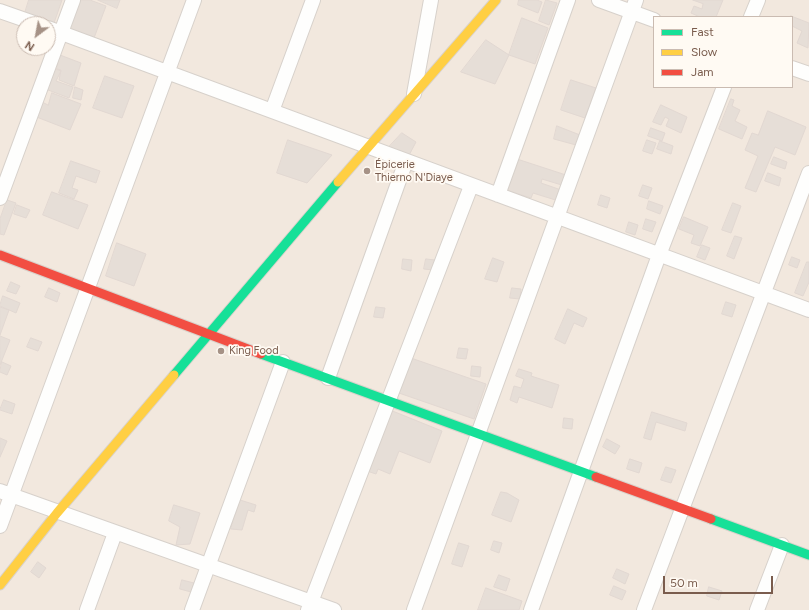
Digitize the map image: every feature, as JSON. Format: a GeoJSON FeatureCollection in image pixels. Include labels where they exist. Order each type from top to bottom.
{"type":"FeatureCollection","features":[{"type":"Feature","properties":{"kind":"street"},"geometry":{"type":"LineString","coordinates":[[0,198],[73,0]]}},
{"type":"Feature","properties":{"kind":"street"},"geometry":{"type":"LineString","coordinates":[[0,526],[6,493],[87,287],[194,0]]}},
{"type":"Feature","properties":{"kind":"street"},"geometry":{"type":"LineString","coordinates":[[272,111],[313,0]]}},
{"type":"Feature","properties":{"kind":"street"},"geometry":{"type":"LineString","coordinates":[[414,94],[431,0]]}},
{"type":"Feature","properties":{"kind":"street"},"geometry":{"type":"LineString","coordinates":[[0,585],[57,513],[208,334],[496,0]]}},
{"type":"Feature","properties":{"kind":"street"},"geometry":{"type":"LineString","coordinates":[[498,195],[568,0]]}},
{"type":"Feature","properties":{"kind":"street"},"geometry":{"type":"LineString","coordinates":[[599,0],[634,6],[653,19]]}},
{"type":"Feature","properties":{"kind":"street"},"geometry":{"type":"LineString","coordinates":[[751,16],[758,0]]}},
{"type":"Feature","properties":{"kind":"street"},"geometry":{"type":"LineString","coordinates":[[414,610],[634,6]]}},
{"type":"Feature","properties":{"kind":"street"},"geometry":{"type":"LineString","coordinates":[[0,11],[16,17]]}},
{"type":"Feature","properties":{"kind":"street"},"geometry":{"type":"LineString","coordinates":[[56,31],[809,310]]}},
{"type":"Feature","properties":{"kind":"street"},"geometry":{"type":"LineString","coordinates":[[793,68],[809,74]]}},
{"type":"Feature","properties":{"kind":"street"},"geometry":{"type":"LineString","coordinates":[[531,610],[659,255],[724,88]]}},
{"type":"Feature","properties":{"kind":"street"},"geometry":{"type":"LineString","coordinates":[[328,378],[406,161]]}},
{"type":"Feature","properties":{"kind":"street"},"geometry":{"type":"LineString","coordinates":[[644,610],[809,173]]}},
{"type":"Feature","properties":{"kind":"street"},"geometry":{"type":"LineString","coordinates":[[310,606],[471,186]]}},
{"type":"Feature","properties":{"kind":"street"},"geometry":{"type":"LineString","coordinates":[[0,255],[283,362],[809,555]]}},
{"type":"Feature","properties":{"kind":"street"},"geometry":{"type":"LineString","coordinates":[[192,610],[283,362]]}},
{"type":"Feature","properties":{"kind":"street"},"geometry":{"type":"LineString","coordinates":[[6,493],[57,513],[208,565],[310,606],[334,610]]}},
{"type":"Feature","properties":{"kind":"street"},"geometry":{"type":"LineString","coordinates":[[87,610],[115,533]]}},
{"type":"Feature","properties":{"kind":"street"},"geometry":{"type":"LineString","coordinates":[[757,610],[782,545]]}},
{"type":"Feature","properties":{"kind":"shaded area"},"geometry":{"type":"Polygon","coordinates":[[[0,0],[809,0],[809,610],[0,610],[0,0]]]}},
{"type":"Feature","properties":{"kind":"building"},"geometry":{"type":"Polygon","coordinates":[[[29,0],[62,0],[56,17],[56,16],[34,16],[25,13],[29,0]]]}},
{"type":"Feature","properties":{"kind":"building"},"geometry":{"type":"Polygon","coordinates":[[[75,0],[90,0],[106,6],[94,38],[65,28],[75,0]]]}},
{"type":"Feature","properties":{"kind":"building"},"geometry":{"type":"Polygon","coordinates":[[[98,0],[120,0],[117,8],[98,0]]]}},
{"type":"Feature","properties":{"kind":"building"},"geometry":{"type":"Polygon","coordinates":[[[519,0],[537,0],[542,2],[538,13],[518,5],[519,0]]]}},
{"type":"Feature","properties":{"kind":"building"},"geometry":{"type":"Polygon","coordinates":[[[546,0],[557,3],[549,25],[539,21],[546,0]]]}},
{"type":"Feature","properties":{"kind":"building"},"geometry":{"type":"Polygon","coordinates":[[[693,0],[723,0],[716,16],[698,16],[691,13],[694,6],[702,9],[703,4],[693,0]]]}},
{"type":"Feature","properties":{"kind":"building"},"geometry":{"type":"Polygon","coordinates":[[[793,17],[809,23],[808,48],[797,43],[802,31],[793,26],[793,17]]]}},
{"type":"Feature","properties":{"kind":"building"},"geometry":{"type":"Polygon","coordinates":[[[522,18],[548,28],[535,64],[509,55],[522,18]]]}},
{"type":"Feature","properties":{"kind":"building"},"geometry":{"type":"Polygon","coordinates":[[[486,40],[509,55],[495,84],[461,72],[486,40]]]}},
{"type":"Feature","properties":{"kind":"building"},"geometry":{"type":"Polygon","coordinates":[[[60,55],[81,63],[74,86],[59,80],[61,70],[57,69],[60,55]]]}},
{"type":"Feature","properties":{"kind":"building"},"geometry":{"type":"Polygon","coordinates":[[[51,67],[61,71],[56,81],[73,87],[69,98],[43,88],[51,67]]]}},
{"type":"Feature","properties":{"kind":"building"},"geometry":{"type":"Polygon","coordinates":[[[105,76],[134,86],[122,118],[93,108],[105,76]]]}},
{"type":"Feature","properties":{"kind":"building"},"geometry":{"type":"Polygon","coordinates":[[[571,80],[596,88],[585,118],[561,110],[571,80]]]}},
{"type":"Feature","properties":{"kind":"building"},"geometry":{"type":"Polygon","coordinates":[[[75,87],[83,90],[81,100],[73,98],[75,87]]]}},
{"type":"Feature","properties":{"kind":"building"},"geometry":{"type":"Polygon","coordinates":[[[52,93],[81,104],[70,130],[34,116],[40,101],[48,105],[52,93]]]}},
{"type":"Feature","properties":{"kind":"building"},"geometry":{"type":"Polygon","coordinates":[[[731,99],[734,100],[732,106],[740,110],[735,121],[747,127],[742,139],[719,129],[731,99]]]}},
{"type":"Feature","properties":{"kind":"building"},"geometry":{"type":"Polygon","coordinates":[[[661,105],[687,117],[681,133],[666,126],[669,119],[665,117],[661,125],[653,122],[661,105]]]}},
{"type":"Feature","properties":{"kind":"building"},"geometry":{"type":"Polygon","coordinates":[[[768,111],[806,127],[795,155],[775,147],[756,192],[745,188],[758,156],[745,150],[752,133],[758,135],[768,111]]]}},
{"type":"Feature","properties":{"kind":"building"},"geometry":{"type":"Polygon","coordinates":[[[557,126],[580,135],[576,145],[554,139],[557,126]]]}},
{"type":"Feature","properties":{"kind":"building"},"geometry":{"type":"Polygon","coordinates":[[[651,128],[665,133],[662,141],[648,136],[651,128]]]}},
{"type":"Feature","properties":{"kind":"building"},"geometry":{"type":"Polygon","coordinates":[[[402,133],[416,142],[407,159],[388,148],[402,133]]]}},
{"type":"Feature","properties":{"kind":"building"},"geometry":{"type":"Polygon","coordinates":[[[288,140],[332,155],[307,183],[277,173],[288,140]]]}},
{"type":"Feature","properties":{"kind":"building"},"geometry":{"type":"Polygon","coordinates":[[[647,140],[656,143],[652,154],[643,151],[647,140]]]}},
{"type":"Feature","properties":{"kind":"building"},"geometry":{"type":"Polygon","coordinates":[[[660,141],[673,146],[671,154],[657,149],[660,141]]]}},
{"type":"Feature","properties":{"kind":"building"},"geometry":{"type":"Polygon","coordinates":[[[774,157],[787,162],[785,169],[771,164],[774,157]]]}},
{"type":"Feature","properties":{"kind":"building"},"geometry":{"type":"Polygon","coordinates":[[[517,159],[569,176],[565,186],[542,179],[541,183],[564,191],[562,202],[533,193],[531,198],[506,190],[517,159]]]}},
{"type":"Feature","properties":{"kind":"building"},"geometry":{"type":"Polygon","coordinates":[[[71,161],[100,171],[96,183],[76,176],[72,188],[78,190],[74,199],[59,193],[71,161]]]}},
{"type":"Feature","properties":{"kind":"building"},"geometry":{"type":"Polygon","coordinates":[[[768,173],[781,178],[779,186],[765,181],[768,173]]]}},
{"type":"Feature","properties":{"kind":"building"},"geometry":{"type":"Polygon","coordinates":[[[643,185],[652,188],[648,199],[639,196],[643,185]]]}},
{"type":"Feature","properties":{"kind":"building"},"geometry":{"type":"Polygon","coordinates":[[[52,192],[88,205],[78,229],[43,215],[52,192]]]}},
{"type":"Feature","properties":{"kind":"building"},"geometry":{"type":"Polygon","coordinates":[[[601,195],[610,198],[607,208],[598,205],[601,195]]]}},
{"type":"Feature","properties":{"kind":"building"},"geometry":{"type":"Polygon","coordinates":[[[7,200],[16,203],[4,235],[0,234],[0,219],[7,200]]]}},
{"type":"Feature","properties":{"kind":"building"},"geometry":{"type":"Polygon","coordinates":[[[649,201],[663,206],[660,214],[647,209],[649,201]]]}},
{"type":"Feature","properties":{"kind":"building"},"geometry":{"type":"Polygon","coordinates":[[[733,203],[741,206],[731,233],[722,230],[733,203]]]}},
{"type":"Feature","properties":{"kind":"building"},"geometry":{"type":"Polygon","coordinates":[[[17,205],[30,210],[26,218],[14,214],[17,205]]]}},
{"type":"Feature","properties":{"kind":"building"},"geometry":{"type":"Polygon","coordinates":[[[684,217],[708,227],[700,246],[691,243],[694,235],[679,229],[684,217]]]}},
{"type":"Feature","properties":{"kind":"building"},"geometry":{"type":"Polygon","coordinates":[[[646,219],[656,222],[652,232],[643,229],[646,219]]]}},
{"type":"Feature","properties":{"kind":"building"},"geometry":{"type":"Polygon","coordinates":[[[629,222],[638,225],[635,235],[626,232],[629,222]]]}},
{"type":"Feature","properties":{"kind":"building"},"geometry":{"type":"Polygon","coordinates":[[[735,236],[742,238],[734,259],[727,256],[735,236]]]}},
{"type":"Feature","properties":{"kind":"building"},"geometry":{"type":"Polygon","coordinates":[[[117,243],[146,254],[134,286],[106,276],[117,243]]]}},
{"type":"Feature","properties":{"kind":"building"},"geometry":{"type":"Polygon","coordinates":[[[702,245],[710,248],[705,260],[697,257],[702,245]]]}},
{"type":"Feature","properties":{"kind":"building"},"geometry":{"type":"Polygon","coordinates":[[[792,257],[800,260],[797,268],[789,265],[792,257]]]}},
{"type":"Feature","properties":{"kind":"building"},"geometry":{"type":"Polygon","coordinates":[[[493,258],[504,262],[497,282],[485,279],[493,258]]]}},
{"type":"Feature","properties":{"kind":"building"},"geometry":{"type":"Polygon","coordinates":[[[403,259],[412,260],[411,271],[402,269],[403,259]]]}},
{"type":"Feature","properties":{"kind":"building"},"geometry":{"type":"Polygon","coordinates":[[[426,259],[435,260],[433,270],[424,269],[426,259]]]}},
{"type":"Feature","properties":{"kind":"building"},"geometry":{"type":"Polygon","coordinates":[[[807,262],[809,262],[809,282],[803,296],[795,293],[807,262]]]}},
{"type":"Feature","properties":{"kind":"building"},"geometry":{"type":"Polygon","coordinates":[[[11,282],[20,286],[16,294],[7,291],[11,282]]]}},
{"type":"Feature","properties":{"kind":"building"},"geometry":{"type":"Polygon","coordinates":[[[49,288],[60,293],[57,302],[45,297],[49,288]]]}},
{"type":"Feature","properties":{"kind":"building"},"geometry":{"type":"Polygon","coordinates":[[[512,288],[521,289],[520,299],[510,298],[512,288]]]}},
{"type":"Feature","properties":{"kind":"building"},"geometry":{"type":"Polygon","coordinates":[[[3,296],[20,303],[16,313],[0,306],[3,296]]]}},
{"type":"Feature","properties":{"kind":"building"},"geometry":{"type":"Polygon","coordinates":[[[726,302],[736,305],[732,317],[722,314],[726,302]]]}},
{"type":"Feature","properties":{"kind":"building"},"geometry":{"type":"Polygon","coordinates":[[[0,307],[9,310],[0,335],[0,307]]]}},
{"type":"Feature","properties":{"kind":"building"},"geometry":{"type":"Polygon","coordinates":[[[376,307],[385,308],[383,318],[374,317],[376,307]]]}},
{"type":"Feature","properties":{"kind":"building"},"geometry":{"type":"Polygon","coordinates":[[[568,309],[587,318],[583,327],[574,323],[565,344],[555,339],[568,309]]]}},
{"type":"Feature","properties":{"kind":"building"},"geometry":{"type":"Polygon","coordinates":[[[0,336],[10,340],[0,365],[0,336]]]}},
{"type":"Feature","properties":{"kind":"building"},"geometry":{"type":"Polygon","coordinates":[[[31,338],[42,342],[38,351],[27,347],[31,338]]]}},
{"type":"Feature","properties":{"kind":"building"},"geometry":{"type":"Polygon","coordinates":[[[459,348],[468,349],[466,359],[457,358],[459,348]]]}},
{"type":"Feature","properties":{"kind":"building"},"geometry":{"type":"Polygon","coordinates":[[[408,357],[486,384],[474,419],[396,392],[408,357]]]}},
{"type":"Feature","properties":{"kind":"building"},"geometry":{"type":"Polygon","coordinates":[[[2,362],[11,366],[7,375],[0,372],[2,362]]]}},
{"type":"Feature","properties":{"kind":"building"},"geometry":{"type":"Polygon","coordinates":[[[472,366],[481,367],[480,377],[471,376],[472,366]]]}},
{"type":"Feature","properties":{"kind":"building"},"geometry":{"type":"Polygon","coordinates":[[[519,369],[532,373],[531,376],[559,385],[552,408],[519,397],[517,403],[510,400],[514,386],[521,388],[524,379],[516,376],[519,369]]]}},
{"type":"Feature","properties":{"kind":"building"},"geometry":{"type":"Polygon","coordinates":[[[4,400],[15,404],[12,414],[0,410],[4,400]]]}},
{"type":"Feature","properties":{"kind":"building"},"geometry":{"type":"Polygon","coordinates":[[[390,410],[442,431],[430,463],[399,451],[390,474],[378,469],[376,474],[367,471],[390,410]]]}},
{"type":"Feature","properties":{"kind":"building"},"geometry":{"type":"Polygon","coordinates":[[[652,412],[687,423],[685,431],[656,422],[651,440],[644,438],[652,412]]]}},
{"type":"Feature","properties":{"kind":"building"},"geometry":{"type":"Polygon","coordinates":[[[564,418],[573,419],[572,429],[563,428],[564,418]]]}},
{"type":"Feature","properties":{"kind":"building"},"geometry":{"type":"Polygon","coordinates":[[[0,438],[7,441],[0,457],[0,438]]]}},
{"type":"Feature","properties":{"kind":"building"},"geometry":{"type":"Polygon","coordinates":[[[607,439],[620,446],[615,454],[603,447],[607,439]]]}},
{"type":"Feature","properties":{"kind":"building"},"geometry":{"type":"Polygon","coordinates":[[[630,459],[642,463],[639,473],[627,469],[630,459]]]}},
{"type":"Feature","properties":{"kind":"building"},"geometry":{"type":"Polygon","coordinates":[[[666,467],[676,470],[671,483],[661,480],[666,467]]]}},
{"type":"Feature","properties":{"kind":"building"},"geometry":{"type":"Polygon","coordinates":[[[501,492],[507,493],[519,500],[511,522],[492,515],[501,492]]]}},
{"type":"Feature","properties":{"kind":"building"},"geometry":{"type":"Polygon","coordinates":[[[240,500],[256,505],[254,512],[248,510],[242,530],[231,529],[240,500]]]}},
{"type":"Feature","properties":{"kind":"building"},"geometry":{"type":"Polygon","coordinates":[[[174,505],[200,513],[190,544],[176,545],[180,527],[169,521],[174,505]]]}},
{"type":"Feature","properties":{"kind":"building"},"geometry":{"type":"Polygon","coordinates":[[[494,541],[502,543],[499,553],[491,550],[494,541]]]}},
{"type":"Feature","properties":{"kind":"building"},"geometry":{"type":"Polygon","coordinates":[[[459,543],[469,546],[462,567],[452,564],[459,543]]]}},
{"type":"Feature","properties":{"kind":"building"},"geometry":{"type":"Polygon","coordinates":[[[38,562],[46,568],[39,578],[31,572],[38,562]]]}},
{"type":"Feature","properties":{"kind":"building"},"geometry":{"type":"Polygon","coordinates":[[[617,569],[629,574],[625,584],[613,578],[617,569]]]}},
{"type":"Feature","properties":{"kind":"building"},"geometry":{"type":"Polygon","coordinates":[[[499,575],[510,579],[506,591],[494,587],[499,575]]]}},
{"type":"Feature","properties":{"kind":"building"},"geometry":{"type":"Polygon","coordinates":[[[182,580],[194,583],[191,592],[180,589],[182,580]]]}},
{"type":"Feature","properties":{"kind":"building"},"geometry":{"type":"Polygon","coordinates":[[[614,586],[626,591],[622,600],[610,595],[614,586]]]}},
{"type":"Feature","properties":{"kind":"building"},"geometry":{"type":"Polygon","coordinates":[[[709,587],[722,591],[719,600],[707,596],[709,587]]]}},
{"type":"Feature","properties":{"kind":"building"},"geometry":{"type":"Polygon","coordinates":[[[486,588],[522,601],[519,610],[478,610],[486,588]]]}},
{"type":"Feature","properties":{"kind":"traffic: fast"},"geometry":{"type":"LineString","coordinates":[[174,375],[338,182]]}},
{"type":"Feature","properties":{"kind":"traffic: fast"},"geometry":{"type":"LineString","coordinates":[[261,354],[596,477]]}},
{"type":"Feature","properties":{"kind":"traffic: fast"},"geometry":{"type":"LineString","coordinates":[[711,519],[809,555]]}},
{"type":"Feature","properties":{"kind":"traffic: slow"},"geometry":{"type":"LineString","coordinates":[[338,182],[496,0]]}},
{"type":"Feature","properties":{"kind":"traffic: slow"},"geometry":{"type":"LineString","coordinates":[[0,585],[57,513],[174,375]]}},
{"type":"Feature","properties":{"kind":"traffic: jam"},"geometry":{"type":"LineString","coordinates":[[0,255],[261,354]]}},
{"type":"Feature","properties":{"kind":"traffic: jam"},"geometry":{"type":"LineString","coordinates":[[596,477],[711,519]]}},
{"type":"Feature","properties":{"kind":"place","name":"Épicerie Thierno N'Diaye"},"geometry":{"type":"Point","coordinates":[367,171]}},
{"type":"Feature","properties":{"kind":"place","name":"King Food"},"geometry":{"type":"Point","coordinates":[221,351]}}]}
